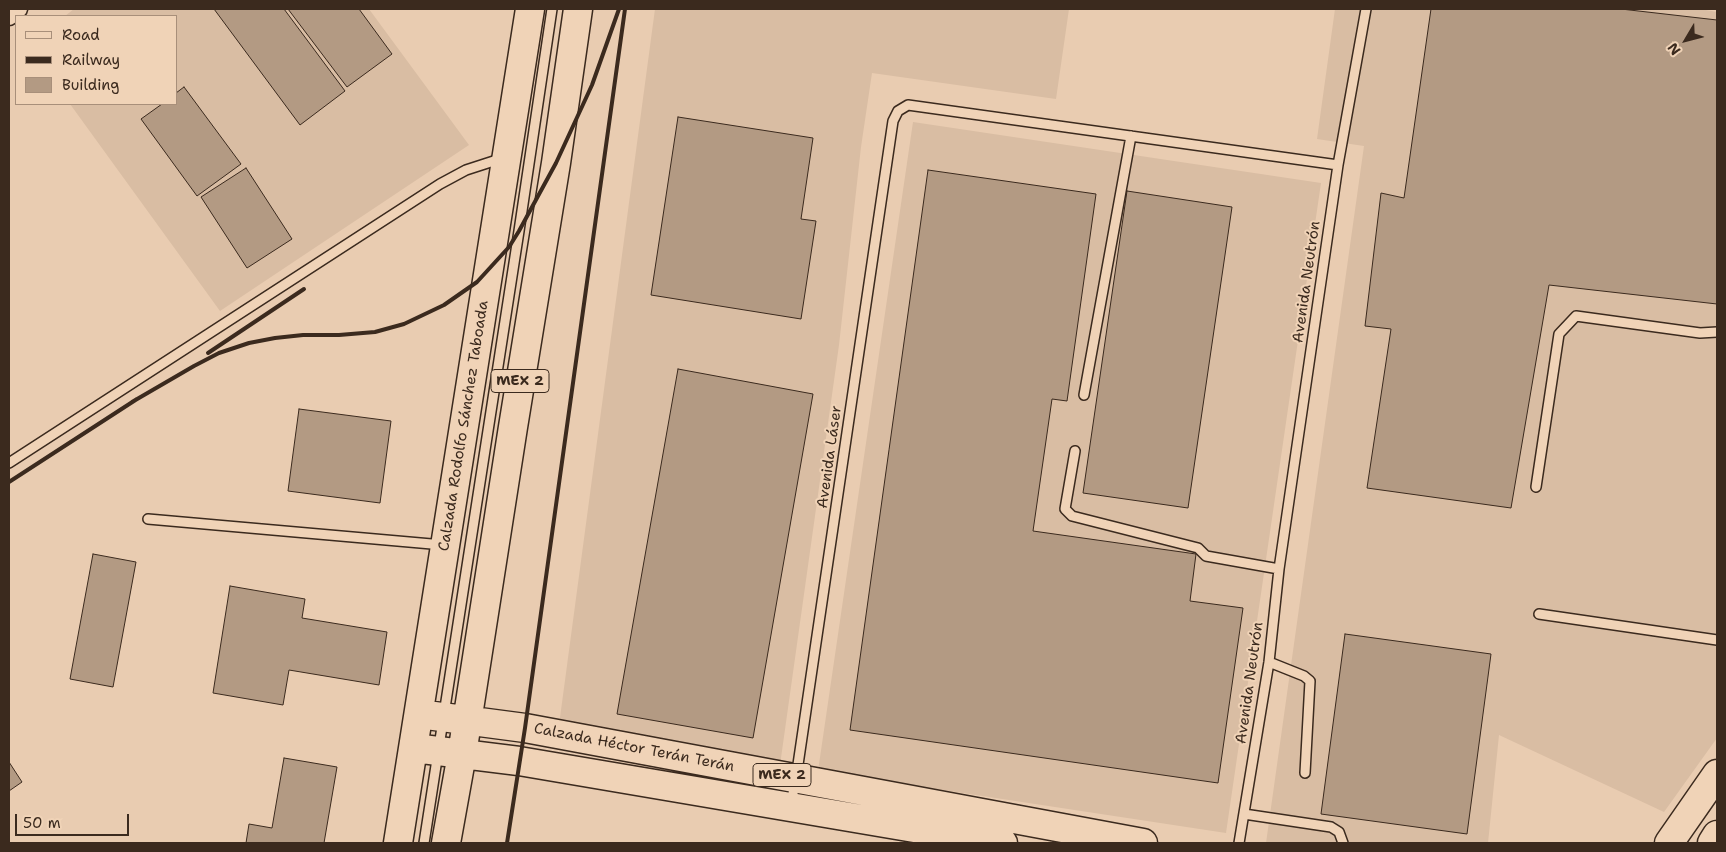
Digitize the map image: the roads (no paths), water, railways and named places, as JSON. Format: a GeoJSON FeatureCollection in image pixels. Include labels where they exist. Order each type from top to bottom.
{"type":"FeatureCollection","features":[{"type":"Feature","properties":{"kind":"main road","name":"Calzada Rodolfo Sánchez Taboada"},"geometry":{"type":"LineString","coordinates":[[398,843],[439,751],[444,717],[445,545],[530,9]]}},
{"type":"Feature","properties":{"kind":"main road","name":"Calzada Rodolfo Sánchez Taboada"},"geometry":{"type":"LineString","coordinates":[[446,843],[439,751],[444,717],[514,418],[556,163],[578,9]]}},
{"type":"Feature","properties":{"kind":"main road","name":"Calzada Héctor Terán Terán"},"geometry":{"type":"LineString","coordinates":[[444,717],[525,728],[1143,843]]}},
{"type":"Feature","properties":{"kind":"main road","name":"Calzada Héctor Terán Terán"},"geometry":{"type":"LineString","coordinates":[[439,751],[519,761],[1003,843]]}},
{"type":"Feature","properties":{"kind":"main road"},"geometry":{"type":"LineString","coordinates":[[1669,843],[1717,774]]}},
{"type":"Feature","properties":{"kind":"main road"},"geometry":{"type":"LineString","coordinates":[[1691,843],[1717,806]]}},
{"type":"Feature","properties":{"kind":"main road"},"geometry":{"type":"LineString","coordinates":[[1712,843],[1717,835]]}},
{"type":"Feature","properties":{"kind":"street"},"geometry":{"type":"LineString","coordinates":[[9,16],[18,9]]}},
{"type":"Feature","properties":{"kind":"lane"},"geometry":{"type":"LineString","coordinates":[[444,717],[520,231],[552,9]]}},
{"type":"Feature","properties":{"kind":"lane","name":"Avenida Neutrón"},"geometry":{"type":"LineString","coordinates":[[1239,843],[1269,662],[1279,569],[1338,165],[1366,9]]}},
{"type":"Feature","properties":{"kind":"lane","name":"Avenida Láser"},"geometry":{"type":"LineString","coordinates":[[790,808],[893,120],[898,111],[908,105],[1131,136]]}},
{"type":"Feature","properties":{"kind":"lane"},"geometry":{"type":"LineString","coordinates":[[1084,395],[1131,136],[1338,165]]}},
{"type":"Feature","properties":{"kind":"lane"},"geometry":{"type":"LineString","coordinates":[[9,463],[440,184],[466,170],[506,158]]}},
{"type":"Feature","properties":{"kind":"lane"},"geometry":{"type":"LineString","coordinates":[[1536,487],[1559,334],[1576,316],[1700,333],[1717,332]]}},
{"type":"Feature","properties":{"kind":"lane"},"geometry":{"type":"LineString","coordinates":[[1076,450],[1065,509],[1072,516],[1198,548],[1206,556],[1279,569]]}},
{"type":"Feature","properties":{"kind":"lane"},"geometry":{"type":"LineString","coordinates":[[148,519],[445,545]]}},
{"type":"Feature","properties":{"kind":"lane"},"geometry":{"type":"LineString","coordinates":[[1539,614],[1717,640]]}},
{"type":"Feature","properties":{"kind":"lane"},"geometry":{"type":"LineString","coordinates":[[1269,662],[1304,676],[1310,681],[1305,774]]}},
{"type":"Feature","properties":{"kind":"lane"},"geometry":{"type":"LineString","coordinates":[[424,843],[439,751]]}},
{"type":"Feature","properties":{"kind":"lane"},"geometry":{"type":"LineString","coordinates":[[1244,814],[1331,827],[1339,832],[1343,843]]}},
{"type":"Feature","properties":{"kind":"railway"},"geometry":{"type":"LineString","coordinates":[[132,402],[219,353],[249,343],[275,338],[375,332],[404,324],[444,305],[477,282],[509,247],[556,163],[592,85],[619,9]]}},
{"type":"Feature","properties":{"kind":"railway"},"geometry":{"type":"LineString","coordinates":[[507,843],[525,728],[625,9]]}},
{"type":"Feature","properties":{"kind":"railway"},"geometry":{"type":"LineString","coordinates":[[208,353],[304,289]]}},
{"type":"Feature","properties":{"kind":"railway"},"geometry":{"type":"LineString","coordinates":[[9,482],[137,399]]}}]}
